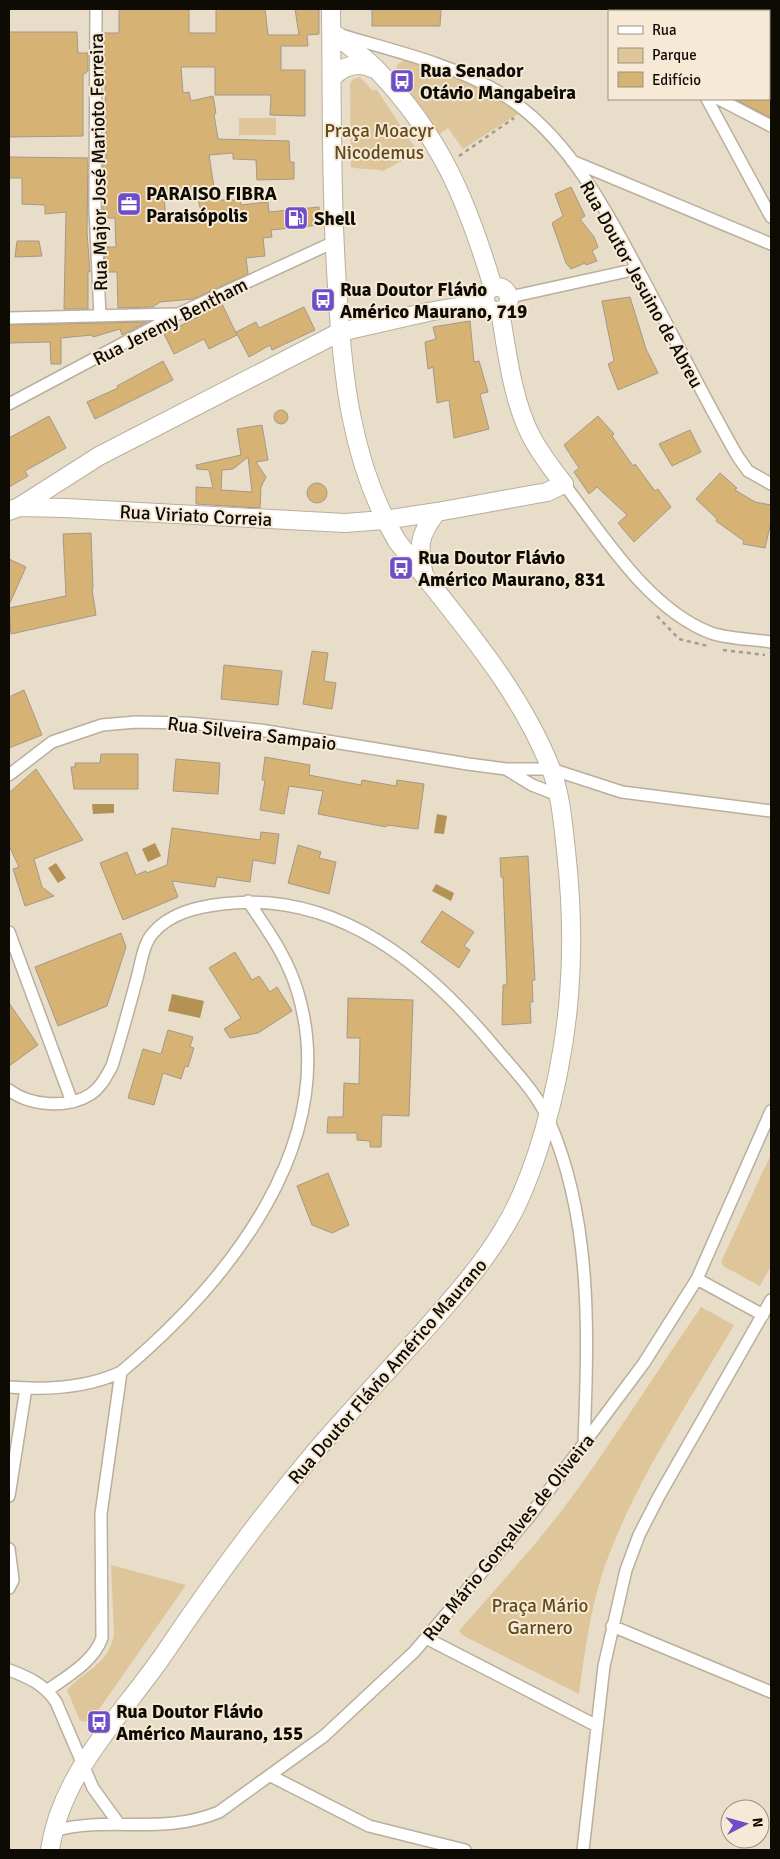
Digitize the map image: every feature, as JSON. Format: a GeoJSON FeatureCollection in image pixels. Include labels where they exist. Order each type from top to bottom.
{"type":"FeatureCollection","features":[{"type":"Feature","properties":{"kind":"main road","name":"Rua Doutor Flávio Américo Maurano"},"geometry":{"type":"LineString","coordinates":[[50,1850],[54,1831],[66,1796],[83,1763],[146,1679],[211,1584],[314,1454],[458,1293],[505,1228],[533,1169],[562,1064],[569,1011],[573,952],[570,886],[558,795],[551,770],[518,702],[397,541],[384,520],[361,461],[352,423],[340,332],[334,242],[331,9]]}},
{"type":"Feature","properties":{"kind":"main road"},"geometry":{"type":"LineString","coordinates":[[332,32],[377,70],[433,140],[448,164],[466,205],[497,299],[508,359],[530,434],[564,484]]}},
{"type":"Feature","properties":{"kind":"main road"},"geometry":{"type":"LineString","coordinates":[[332,78],[337,72],[352,65],[365,65],[377,70]]}},
{"type":"Feature","properties":{"kind":"main road"},"geometry":{"type":"LineString","coordinates":[[14,509],[99,456],[340,332],[497,299]]}},
{"type":"Feature","properties":{"kind":"main road","name":"Rua Viriato Correia"},"geometry":{"type":"LineString","coordinates":[[14,509],[345,523],[384,520],[437,512],[547,492],[564,484]]}},
{"type":"Feature","properties":{"kind":"main road","name":"Rua Doutor Flávio Américo Maurano"},"geometry":{"type":"LineString","coordinates":[[424,576],[420,558],[421,538],[423,529],[437,512]]}},
{"type":"Feature","properties":{"kind":"street","name":"Rua Major José Marioto Ferreira"},"geometry":{"type":"LineString","coordinates":[[96,9],[95,209],[100,316]]}},
{"type":"Feature","properties":{"kind":"street","name":"Rua Doutor Jesuino de Abreu"},"geometry":{"type":"LineString","coordinates":[[332,32],[445,65],[499,92],[553,137],[601,204],[738,457],[748,471],[771,484]]}},
{"type":"Feature","properties":{"kind":"street"},"geometry":{"type":"LineString","coordinates":[[708,100],[771,217]]}},
{"type":"Feature","properties":{"kind":"street"},"geometry":{"type":"LineString","coordinates":[[721,100],[771,126]]}},
{"type":"Feature","properties":{"kind":"street"},"geometry":{"type":"LineString","coordinates":[[572,161],[771,244]]}},
{"type":"Feature","properties":{"kind":"street","name":"Rua Jeremy Bentham"},"geometry":{"type":"LineString","coordinates":[[9,404],[178,314],[334,242]]}},
{"type":"Feature","properties":{"kind":"street"},"geometry":{"type":"LineString","coordinates":[[497,299],[637,268]]}},
{"type":"Feature","properties":{"kind":"street"},"geometry":{"type":"LineString","coordinates":[[9,318],[178,314]]}},
{"type":"Feature","properties":{"kind":"street"},"geometry":{"type":"LineString","coordinates":[[564,484],[630,570],[677,615],[713,634],[771,642]]}},
{"type":"Feature","properties":{"kind":"street"},"geometry":{"type":"LineString","coordinates":[[547,492],[580,505]]}},
{"type":"Feature","properties":{"kind":"street","name":"Rua Silveira Sampaio"},"geometry":{"type":"LineString","coordinates":[[9,774],[52,742],[102,726],[136,722],[187,723],[260,730],[506,769],[551,770],[622,792],[771,811]]}},
{"type":"Feature","properties":{"kind":"street","name":"Rua Silveira Sampaio"},"geometry":{"type":"LineString","coordinates":[[506,769],[532,785],[558,795]]}},
{"type":"Feature","properties":{"kind":"street"},"geometry":{"type":"LineString","coordinates":[[9,1387],[78,1385],[106,1379],[121,1372],[203,1293],[235,1254],[266,1205],[295,1142],[307,1066],[304,1021],[298,994],[281,950],[248,901]]}},
{"type":"Feature","properties":{"kind":"street"},"geometry":{"type":"LineString","coordinates":[[9,1090],[18,1097],[33,1102],[72,1102],[90,1094],[103,1083],[112,1066],[151,935],[162,924],[185,912],[214,905],[248,901],[290,904],[321,913],[357,928],[400,953],[431,980],[484,1033],[529,1088],[548,1118],[575,1198],[582,1248],[586,1374],[584,1444]]}},
{"type":"Feature","properties":{"kind":"street"},"geometry":{"type":"LineString","coordinates":[[9,932],[72,1102]]}},
{"type":"Feature","properties":{"kind":"street","name":"Rua Mário Gonçalves de Oliveira"},"geometry":{"type":"LineString","coordinates":[[54,1831],[84,1825],[168,1825],[203,1819],[219,1812],[324,1736],[414,1652],[529,1517],[644,1363],[697,1279],[771,1111]]}},
{"type":"Feature","properties":{"kind":"street"},"geometry":{"type":"LineString","coordinates":[[697,1279],[763,1315]]}},
{"type":"Feature","properties":{"kind":"street"},"geometry":{"type":"LineString","coordinates":[[583,1850],[604,1666],[626,1570],[639,1534],[771,1300]]}},
{"type":"Feature","properties":{"kind":"street"},"geometry":{"type":"LineString","coordinates":[[48,1690],[87,1660],[98,1649],[102,1638],[101,1514],[121,1372]]}},
{"type":"Feature","properties":{"kind":"street"},"geometry":{"type":"LineString","coordinates":[[9,1496],[26,1388]]}},
{"type":"Feature","properties":{"kind":"street"},"geometry":{"type":"LineString","coordinates":[[9,1549],[13,1580],[9,1588]]}},
{"type":"Feature","properties":{"kind":"street"},"geometry":{"type":"LineString","coordinates":[[612,1626],[771,1692]]}},
{"type":"Feature","properties":{"kind":"street"},"geometry":{"type":"LineString","coordinates":[[426,1638],[597,1726]]}},
{"type":"Feature","properties":{"kind":"street"},"geometry":{"type":"LineString","coordinates":[[9,1670],[28,1677],[48,1690],[56,1702],[98,1798],[119,1824]]}},
{"type":"Feature","properties":{"kind":"street"},"geometry":{"type":"LineString","coordinates":[[271,1776],[369,1826],[465,1850]]}},
{"type":"Feature","properties":{"kind":"path"},"geometry":{"type":"LineString","coordinates":[[448,164],[524,112]]}},
{"type":"Feature","properties":{"kind":"green space"},"geometry":{"type":"Polygon","coordinates":[[[405,60],[448,70],[497,96],[519,113],[463,149],[448,128],[438,135],[395,72],[398,64],[405,60]]]}},
{"type":"Feature","properties":{"kind":"green space","name":"Praça Moacyr Nicodemus"},"geometry":{"type":"Polygon","coordinates":[[[360,77],[372,90],[377,90],[414,146],[420,151],[383,171],[351,167],[350,84],[353,79],[360,77]]]}},
{"type":"Feature","properties":{"kind":"green space"},"geometry":{"type":"Polygon","coordinates":[[[239,118],[276,118],[276,135],[239,135],[239,118]]]}},
{"type":"Feature","properties":{"kind":"green space"},"geometry":{"type":"Polygon","coordinates":[[[771,1154],[771,1266],[760,1286],[723,1266],[721,1262],[771,1154]]]}},
{"type":"Feature","properties":{"kind":"green space","name":"Praça Mário Garnero"},"geometry":{"type":"Polygon","coordinates":[[[701,1307],[734,1325],[665,1440],[620,1529],[601,1576],[586,1643],[579,1694],[464,1636],[459,1631],[520,1562],[563,1509],[609,1445],[701,1307]]]}},
{"type":"Feature","properties":{"kind":"green space"},"geometry":{"type":"Polygon","coordinates":[[[111,1565],[186,1585],[90,1722],[80,1721],[67,1690],[101,1660],[111,1645],[114,1635],[111,1565]]]}},
{"type":"Feature","properties":{"kind":"shaded area"},"geometry":{"type":"Polygon","coordinates":[[[92,804],[114,804],[114,813],[93,814],[92,804]]]}},
{"type":"Feature","properties":{"kind":"shaded area"},"geometry":{"type":"Polygon","coordinates":[[[437,814],[447,816],[444,834],[434,833],[437,814]]]}},
{"type":"Feature","properties":{"kind":"shaded area"},"geometry":{"type":"Polygon","coordinates":[[[155,843],[161,856],[148,862],[142,849],[155,843]]]}},
{"type":"Feature","properties":{"kind":"shaded area"},"geometry":{"type":"Polygon","coordinates":[[[56,863],[66,878],[58,883],[48,868],[56,863]]]}},
{"type":"Feature","properties":{"kind":"shaded area"},"geometry":{"type":"Polygon","coordinates":[[[436,884],[454,893],[451,901],[432,891],[436,884]]]}},
{"type":"Feature","properties":{"kind":"shaded area"},"geometry":{"type":"Polygon","coordinates":[[[172,994],[204,1001],[200,1018],[168,1011],[172,994]]]}},
{"type":"Feature","properties":{"kind":"building"},"geometry":{"type":"Polygon","coordinates":[[[119,9],[189,9],[189,33],[216,33],[216,9],[265,9],[268,35],[299,35],[295,9],[319,9],[319,34],[307,35],[308,46],[281,46],[281,70],[305,70],[305,116],[270,115],[271,95],[215,95],[215,67],[181,67],[183,93],[189,92],[191,101],[213,96],[218,139],[289,141],[290,162],[294,162],[294,179],[257,180],[256,160],[233,159],[233,153],[209,155],[216,200],[240,200],[241,205],[268,202],[269,212],[319,207],[320,225],[271,230],[272,237],[263,238],[265,256],[246,258],[248,274],[193,299],[160,302],[153,307],[118,308],[117,272],[105,272],[104,247],[116,247],[115,218],[103,218],[103,158],[106,158],[104,33],[119,33],[119,9]],[[196,190],[164,195],[166,222],[202,216],[196,190]]]}},
{"type":"Feature","properties":{"kind":"building"},"geometry":{"type":"Polygon","coordinates":[[[372,9],[441,9],[440,26],[372,26],[372,9]]]}},
{"type":"Feature","properties":{"kind":"building"},"geometry":{"type":"Polygon","coordinates":[[[9,32],[77,32],[78,53],[88,53],[88,71],[83,75],[83,136],[9,137],[9,32]]]}},
{"type":"Feature","properties":{"kind":"building"},"geometry":{"type":"Polygon","coordinates":[[[771,99],[771,118],[737,100],[771,99]]]}},
{"type":"Feature","properties":{"kind":"building"},"geometry":{"type":"Polygon","coordinates":[[[9,157],[88,158],[87,232],[90,272],[88,271],[88,309],[64,309],[66,212],[45,214],[45,205],[22,204],[22,178],[9,178],[9,157]]]}},
{"type":"Feature","properties":{"kind":"building"},"geometry":{"type":"Polygon","coordinates":[[[571,187],[585,216],[580,219],[594,237],[598,247],[592,251],[597,261],[586,265],[585,263],[571,269],[566,263],[552,223],[563,216],[555,194],[571,187]]]}},
{"type":"Feature","properties":{"kind":"building"},"geometry":{"type":"Polygon","coordinates":[[[17,241],[39,241],[42,256],[15,257],[17,241]]]}},
{"type":"Feature","properties":{"kind":"building"},"geometry":{"type":"Polygon","coordinates":[[[630,297],[646,349],[658,373],[618,390],[608,364],[614,361],[602,301],[630,297]]]}},
{"type":"Feature","properties":{"kind":"building"},"geometry":{"type":"Polygon","coordinates":[[[221,302],[237,335],[209,349],[204,339],[174,354],[164,334],[198,317],[197,313],[221,302]]]}},
{"type":"Feature","properties":{"kind":"building"},"geometry":{"type":"Polygon","coordinates":[[[304,307],[315,330],[272,350],[270,345],[249,357],[236,332],[256,322],[259,328],[304,307]]]}},
{"type":"Feature","properties":{"kind":"building"},"geometry":{"type":"Polygon","coordinates":[[[470,321],[474,362],[479,361],[488,392],[480,394],[489,429],[454,438],[449,400],[437,403],[433,367],[428,369],[425,342],[436,339],[433,327],[470,321]]]}},
{"type":"Feature","properties":{"kind":"building"},"geometry":{"type":"Polygon","coordinates":[[[147,322],[122,335],[120,329],[93,337],[92,335],[61,338],[61,364],[51,364],[50,342],[9,343],[9,325],[147,322]]]}},
{"type":"Feature","properties":{"kind":"building"},"geometry":{"type":"Polygon","coordinates":[[[163,361],[173,380],[95,419],[87,402],[118,388],[117,386],[163,361]]]}},
{"type":"Feature","properties":{"kind":"building"},"geometry":{"type":"Polygon","coordinates":[[[278,410],[284,410],[288,417],[284,424],[278,424],[274,420],[274,414],[278,410]]]}},
{"type":"Feature","properties":{"kind":"building"},"geometry":{"type":"Polygon","coordinates":[[[49,416],[66,448],[25,471],[28,476],[9,487],[9,438],[49,416]]]}},
{"type":"Feature","properties":{"kind":"building"},"geometry":{"type":"Polygon","coordinates":[[[598,416],[614,434],[612,436],[633,466],[635,464],[655,491],[658,489],[671,507],[634,542],[618,523],[627,515],[597,487],[589,494],[574,472],[579,468],[564,445],[598,416]]]}},
{"type":"Feature","properties":{"kind":"building"},"geometry":{"type":"Polygon","coordinates":[[[262,425],[268,460],[256,462],[266,477],[261,487],[260,508],[196,504],[196,487],[213,488],[209,470],[197,469],[196,465],[241,455],[237,429],[262,425]],[[248,457],[233,469],[222,470],[221,490],[252,492],[248,457]]]}},
{"type":"Feature","properties":{"kind":"building"},"geometry":{"type":"Polygon","coordinates":[[[690,430],[701,452],[672,466],[659,444],[690,430]]]}},
{"type":"Feature","properties":{"kind":"building"},"geometry":{"type":"Polygon","coordinates":[[[720,473],[737,488],[735,490],[755,502],[771,505],[771,522],[765,548],[743,544],[744,541],[716,521],[717,519],[696,499],[720,473]]]}},
{"type":"Feature","properties":{"kind":"building"},"geometry":{"type":"Polygon","coordinates":[[[313,483],[321,483],[327,489],[327,497],[321,503],[313,503],[307,497],[307,489],[313,483]]]}},
{"type":"Feature","properties":{"kind":"building"},"geometry":{"type":"Polygon","coordinates":[[[91,533],[92,589],[96,615],[11,634],[9,608],[66,596],[63,534],[91,533]]]}},
{"type":"Feature","properties":{"kind":"building"},"geometry":{"type":"Polygon","coordinates":[[[9,559],[26,567],[9,605],[9,559]]]}},
{"type":"Feature","properties":{"kind":"building"},"geometry":{"type":"Polygon","coordinates":[[[312,651],[328,653],[324,681],[336,683],[332,709],[303,704],[312,651]]]}},
{"type":"Feature","properties":{"kind":"building"},"geometry":{"type":"Polygon","coordinates":[[[224,665],[282,671],[278,705],[221,699],[224,665]]]}},
{"type":"Feature","properties":{"kind":"building"},"geometry":{"type":"Polygon","coordinates":[[[24,690],[42,735],[9,748],[9,697],[24,690]]]}},
{"type":"Feature","properties":{"kind":"building"},"geometry":{"type":"Polygon","coordinates":[[[101,754],[138,754],[138,789],[74,789],[71,767],[75,767],[75,763],[100,763],[101,754]]]}},
{"type":"Feature","properties":{"kind":"building"},"geometry":{"type":"Polygon","coordinates":[[[265,757],[310,765],[309,775],[361,785],[362,780],[396,786],[397,780],[424,784],[418,829],[387,825],[386,827],[318,814],[323,791],[289,786],[284,814],[260,810],[265,780],[262,780],[265,757]]]}},
{"type":"Feature","properties":{"kind":"building"},"geometry":{"type":"Polygon","coordinates":[[[176,759],[220,763],[218,794],[173,791],[176,759]]]}},
{"type":"Feature","properties":{"kind":"building"},"geometry":{"type":"Polygon","coordinates":[[[36,769],[83,840],[34,859],[42,887],[54,896],[25,906],[13,869],[19,867],[9,846],[9,793],[36,769]]]}},
{"type":"Feature","properties":{"kind":"building"},"geometry":{"type":"Polygon","coordinates":[[[172,828],[260,840],[261,832],[279,834],[275,864],[253,860],[250,882],[217,877],[215,887],[172,881],[178,897],[123,920],[100,863],[127,852],[136,875],[167,865],[172,828]]]}},
{"type":"Feature","properties":{"kind":"building"},"geometry":{"type":"Polygon","coordinates":[[[298,845],[321,852],[319,858],[336,862],[329,894],[288,883],[298,845]]]}},
{"type":"Feature","properties":{"kind":"building"},"geometry":{"type":"Polygon","coordinates":[[[528,856],[535,980],[532,980],[533,1002],[530,1002],[531,1023],[502,1025],[503,985],[507,985],[503,877],[501,877],[500,858],[528,856]]]}},
{"type":"Feature","properties":{"kind":"building"},"geometry":{"type":"Polygon","coordinates":[[[442,911],[474,932],[464,946],[470,950],[459,968],[421,942],[442,911]]]}},
{"type":"Feature","properties":{"kind":"building"},"geometry":{"type":"Polygon","coordinates":[[[121,933],[126,947],[107,1006],[58,1026],[35,967],[121,933]]]}},
{"type":"Feature","properties":{"kind":"building"},"geometry":{"type":"Polygon","coordinates":[[[235,952],[252,980],[259,976],[270,992],[277,987],[292,1011],[258,1033],[230,1038],[224,1029],[241,1018],[209,968],[235,952]]]}},
{"type":"Feature","properties":{"kind":"building"},"geometry":{"type":"Polygon","coordinates":[[[348,998],[413,1000],[409,1116],[382,1115],[381,1147],[370,1147],[370,1141],[357,1140],[357,1133],[327,1133],[328,1117],[343,1117],[344,1083],[359,1084],[360,1038],[347,1038],[348,998]]]}},
{"type":"Feature","properties":{"kind":"building"},"geometry":{"type":"Polygon","coordinates":[[[9,1003],[38,1045],[9,1066],[9,1003]]]}},
{"type":"Feature","properties":{"kind":"building"},"geometry":{"type":"Polygon","coordinates":[[[168,1030],[193,1037],[190,1047],[194,1048],[188,1067],[185,1066],[181,1079],[163,1073],[154,1105],[128,1098],[143,1049],[161,1054],[168,1030]]]}},
{"type":"Feature","properties":{"kind":"building"},"geometry":{"type":"Polygon","coordinates":[[[328,1173],[349,1225],[332,1233],[312,1225],[297,1186],[328,1173]]]}},
{"type":"Feature","properties":{"kind":"place","name":"Rua Senador Otávio Mangabeira"},"geometry":{"type":"Point","coordinates":[402,81]}},
{"type":"Feature","properties":{"kind":"place","name":"PARAISO FIBRA Paraisópolis"},"geometry":{"type":"Point","coordinates":[129,204]}},
{"type":"Feature","properties":{"kind":"place","name":"Shell"},"geometry":{"type":"Point","coordinates":[296,218]}},
{"type":"Feature","properties":{"kind":"place","name":"Rua Doutor Flávio Américo Maurano, 719"},"geometry":{"type":"Point","coordinates":[323,300]}},
{"type":"Feature","properties":{"kind":"place","name":"Rua Doutor Flávio Américo Maurano, 831"},"geometry":{"type":"Point","coordinates":[401,568]}},
{"type":"Feature","properties":{"kind":"place","name":"Rua Doutor Flávio Américo Maurano, 155"},"geometry":{"type":"Point","coordinates":[99,1722]}}]}
